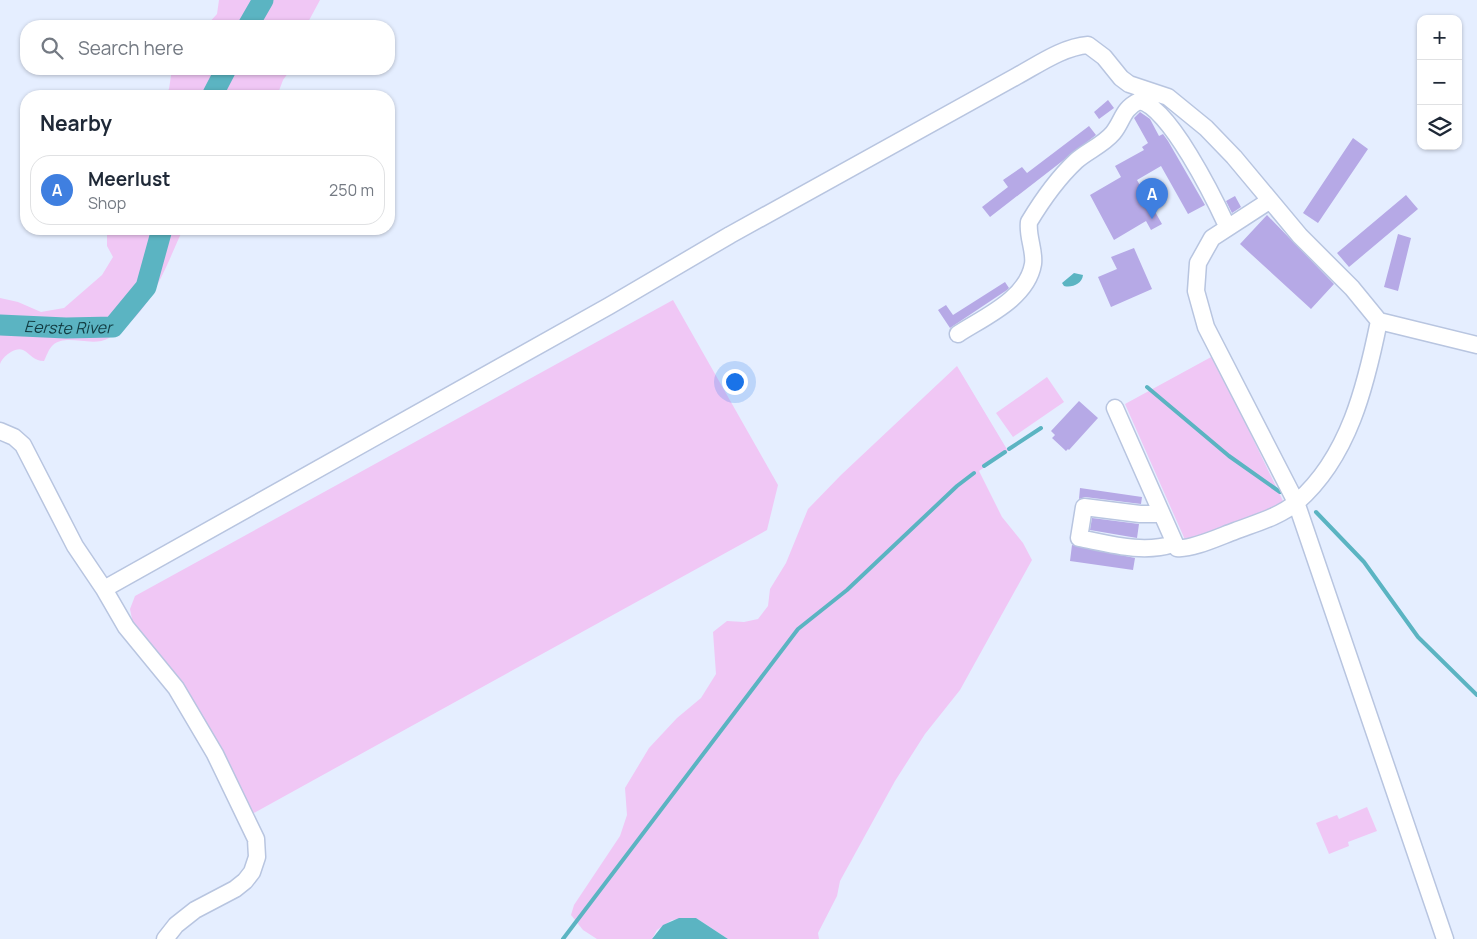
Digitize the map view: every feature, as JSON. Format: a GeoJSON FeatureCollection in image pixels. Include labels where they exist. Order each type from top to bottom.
{"type":"FeatureCollection","features":[{"type":"Feature","properties":{"kind":"street"},"geometry":{"type":"LineString","coordinates":[[104,589],[549,340],[738,230],[1052,57],[1080,46],[1088,45],[1097,50],[1121,78],[1129,84],[1168,97],[1183,107],[1234,157],[1268,201],[1352,288],[1379,321],[1477,345]]}},
{"type":"Feature","properties":{"kind":"street"},"geometry":{"type":"LineString","coordinates":[[958,334],[1010,300],[1026,283],[1033,264],[1029,222],[1036,210],[1076,162],[1108,138],[1122,114],[1130,105],[1138,101],[1149,104],[1182,144],[1199,168],[1227,226]]}},
{"type":"Feature","properties":{"kind":"street"},"geometry":{"type":"LineString","coordinates":[[1268,201],[1227,226],[1212,238],[1201,254],[1196,272],[1196,291],[1206,327],[1296,502],[1445,939]]}},
{"type":"Feature","properties":{"kind":"street"},"geometry":{"type":"LineString","coordinates":[[1115,408],[1173,544],[1177,548],[1184,548],[1273,517],[1296,502],[1332,461],[1343,441],[1359,401],[1379,321]]}},
{"type":"Feature","properties":{"kind":"street"},"geometry":{"type":"LineString","coordinates":[[0,432],[14,437],[23,445],[75,546],[104,589],[126,627],[176,688],[214,754],[256,839],[257,857],[245,881],[235,889],[195,910],[176,925],[165,939]]}},
{"type":"Feature","properties":{"kind":"street"},"geometry":{"type":"LineString","coordinates":[[1160,514],[1140,514],[1084,507],[1079,538],[1135,548],[1159,549],[1173,544]]}},
{"type":"Feature","properties":{"kind":"shaded area"},"geometry":{"type":"Polygon","coordinates":[[[219,0],[320,0],[309,20],[212,20],[217,14],[219,0]]]}},
{"type":"Feature","properties":{"kind":"shaded area"},"geometry":{"type":"Polygon","coordinates":[[[171,75],[287,75],[279,90],[169,89],[171,75]]]}},
{"type":"Feature","properties":{"kind":"shaded area"},"geometry":{"type":"Polygon","coordinates":[[[107,235],[180,235],[155,290],[136,317],[123,328],[102,341],[65,340],[59,342],[52,346],[44,361],[35,359],[20,349],[6,355],[0,364],[0,298],[18,302],[41,312],[64,308],[102,275],[113,257],[107,246],[107,235]]]}},
{"type":"Feature","properties":{"kind":"shaded area"},"geometry":{"type":"Polygon","coordinates":[[[673,300],[778,485],[767,530],[252,814],[133,624],[130,609],[135,596],[673,300]]]}},
{"type":"Feature","properties":{"kind":"shaded area"},"geometry":{"type":"Polygon","coordinates":[[[1213,356],[1283,501],[1281,508],[1186,542],[1125,404],[1213,356]]]}},
{"type":"Feature","properties":{"kind":"shaded area"},"geometry":{"type":"Polygon","coordinates":[[[957,366],[1008,451],[979,471],[1002,517],[1023,543],[1032,560],[960,690],[925,734],[895,781],[840,881],[837,896],[818,933],[819,939],[728,939],[696,918],[672,920],[657,930],[652,939],[597,939],[583,930],[571,915],[574,905],[620,836],[627,815],[625,788],[649,748],[677,718],[701,698],[716,674],[713,632],[727,621],[744,622],[758,619],[768,606],[770,589],[786,563],[808,509],[841,475],[957,366]]]}},
{"type":"Feature","properties":{"kind":"shaded area"},"geometry":{"type":"Polygon","coordinates":[[[1047,377],[1064,402],[1013,437],[996,413],[1047,377]]]}},
{"type":"Feature","properties":{"kind":"shaded area"},"geometry":{"type":"Polygon","coordinates":[[[1367,807],[1377,831],[1348,842],[1349,846],[1329,854],[1316,823],[1337,815],[1339,819],[1367,807]]]}},
{"type":"Feature","properties":{"kind":"water"},"geometry":{"type":"Polygon","coordinates":[[[1074,273],[1083,275],[1081,281],[1073,286],[1064,286],[1062,283],[1074,273]]]}},
{"type":"Feature","properties":{"kind":"water"},"geometry":{"type":"Polygon","coordinates":[[[679,918],[696,918],[728,939],[652,939],[663,925],[679,918]]]}},
{"type":"Feature","properties":{"kind":"building"},"geometry":{"type":"Polygon","coordinates":[[[1108,100],[1114,108],[1099,119],[1094,112],[1108,100]]]}},
{"type":"Feature","properties":{"kind":"building"},"geometry":{"type":"Polygon","coordinates":[[[1140,112],[1150,119],[1159,136],[1163,134],[1168,141],[1205,205],[1188,214],[1161,166],[1137,180],[1162,224],[1151,230],[1146,221],[1114,240],[1090,195],[1121,177],[1115,166],[1144,150],[1142,147],[1148,143],[1134,118],[1140,112]]]}},
{"type":"Feature","properties":{"kind":"building"},"geometry":{"type":"Polygon","coordinates":[[[1089,126],[1096,135],[990,217],[982,207],[1008,187],[1003,180],[1022,167],[1027,173],[1089,126]]]}},
{"type":"Feature","properties":{"kind":"building"},"geometry":{"type":"Polygon","coordinates":[[[1353,138],[1368,149],[1318,223],[1303,213],[1353,138]]]}},
{"type":"Feature","properties":{"kind":"building"},"geometry":{"type":"Polygon","coordinates":[[[1406,195],[1418,209],[1349,267],[1337,253],[1406,195]]]}},
{"type":"Feature","properties":{"kind":"building"},"geometry":{"type":"Polygon","coordinates":[[[1235,196],[1241,207],[1232,213],[1226,201],[1235,196]]]}},
{"type":"Feature","properties":{"kind":"building"},"geometry":{"type":"Polygon","coordinates":[[[1267,215],[1334,284],[1311,309],[1240,244],[1267,215]]]}},
{"type":"Feature","properties":{"kind":"building"},"geometry":{"type":"Polygon","coordinates":[[[1398,234],[1411,238],[1398,291],[1384,287],[1398,234]]]}},
{"type":"Feature","properties":{"kind":"building"},"geometry":{"type":"Polygon","coordinates":[[[1134,248],[1152,289],[1111,307],[1098,277],[1117,269],[1111,257],[1134,248]]]}},
{"type":"Feature","properties":{"kind":"building"},"geometry":{"type":"Polygon","coordinates":[[[1005,282],[1009,288],[1007,290],[950,328],[938,310],[946,305],[953,315],[1005,282]]]}},
{"type":"Feature","properties":{"kind":"building"},"geometry":{"type":"Polygon","coordinates":[[[1079,401],[1098,418],[1066,451],[1052,438],[1055,435],[1051,431],[1079,401]]]}},
{"type":"Feature","properties":{"kind":"building"},"geometry":{"type":"Polygon","coordinates":[[[1080,488],[1142,497],[1141,504],[1085,497],[1079,499],[1080,488]]]}},
{"type":"Feature","properties":{"kind":"building"},"geometry":{"type":"Polygon","coordinates":[[[1092,518],[1139,524],[1137,538],[1090,530],[1092,518]]]}},
{"type":"Feature","properties":{"kind":"building"},"geometry":{"type":"Polygon","coordinates":[[[1072,545],[1135,558],[1133,570],[1070,561],[1072,545]]]}},
{"type":"Feature","properties":{"kind":"waterway","name":"Eerste River"},"geometry":{"type":"LineString","coordinates":[[251,20],[263,0]]}},
{"type":"Feature","properties":{"kind":"waterway","name":"Eerste River"},"geometry":{"type":"LineString","coordinates":[[215,90],[223,75]]}},
{"type":"Feature","properties":{"kind":"waterway","name":"Eerste River"},"geometry":{"type":"LineString","coordinates":[[0,325],[66,328],[113,327],[146,287],[160,235]]}},
{"type":"Feature","properties":{"kind":"waterway"},"geometry":{"type":"LineString","coordinates":[[1147,387],[1229,456],[1280,492]]}},
{"type":"Feature","properties":{"kind":"waterway"},"geometry":{"type":"LineString","coordinates":[[1009,449],[1041,428]]}},
{"type":"Feature","properties":{"kind":"waterway"},"geometry":{"type":"LineString","coordinates":[[984,466],[1005,452]]}},
{"type":"Feature","properties":{"kind":"waterway"},"geometry":{"type":"LineString","coordinates":[[563,939],[798,629],[847,590],[957,486],[974,473]]}},
{"type":"Feature","properties":{"kind":"waterway"},"geometry":{"type":"LineString","coordinates":[[1316,512],[1364,562],[1418,637],[1477,695]]}},
{"type":"Feature","properties":{"kind":"place","name":"Meerlust"},"geometry":{"type":"Point","coordinates":[1152,219]}}]}
